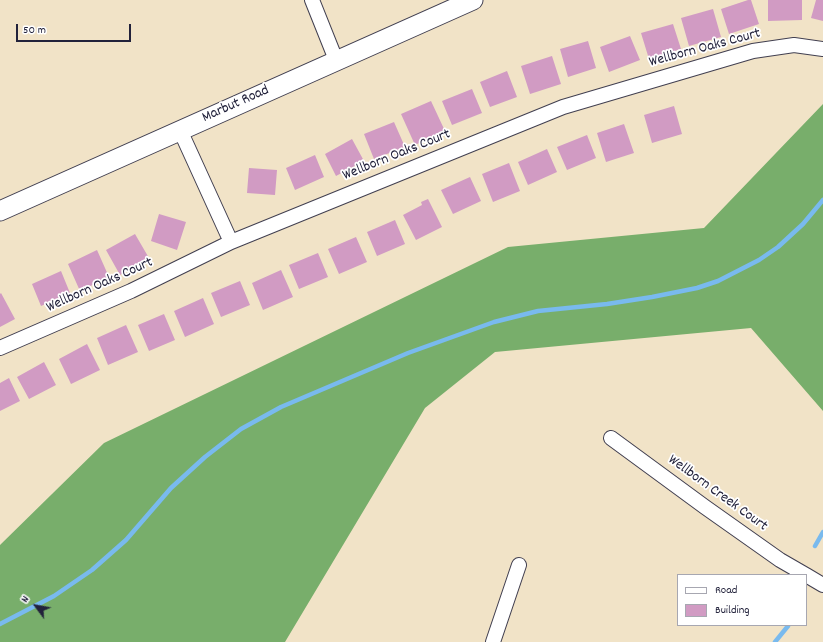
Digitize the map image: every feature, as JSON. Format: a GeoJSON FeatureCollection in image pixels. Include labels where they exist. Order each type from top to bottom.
{"type":"FeatureCollection","features":[{"type":"Feature","properties":{"kind":"street"},"geometry":{"type":"LineString","coordinates":[[312,0],[336,60]]}},
{"type":"Feature","properties":{"kind":"street","name":"Marbut Road"},"geometry":{"type":"LineString","coordinates":[[0,211],[473,0]]}},
{"type":"Feature","properties":{"kind":"street","name":"Wellborn Oaks Court"},"geometry":{"type":"LineString","coordinates":[[0,348],[132,292],[231,242],[562,107],[753,51],[794,45],[823,49]]}},
{"type":"Feature","properties":{"kind":"street"},"geometry":{"type":"LineString","coordinates":[[180,130],[231,242]]}},
{"type":"Feature","properties":{"kind":"street","name":"Wellborn Creek Court"},"geometry":{"type":"LineString","coordinates":[[611,438],[780,560],[804,574]]}},
{"type":"Feature","properties":{"kind":"street"},"geometry":{"type":"LineString","coordinates":[[493,642],[519,565]]}},
{"type":"Feature","properties":{"kind":"street","name":"Wellborn Creek Court"},"geometry":{"type":"LineString","coordinates":[[807,576],[823,585]]}},
{"type":"Feature","properties":{"kind":"green space"},"geometry":{"type":"Polygon","coordinates":[[[823,104],[823,411],[751,328],[495,352],[425,408],[285,642],[0,642],[0,545],[104,443],[508,247],[704,228],[823,104]]]}},
{"type":"Feature","properties":{"kind":"building"},"geometry":{"type":"Polygon","coordinates":[[[751,0],[759,24],[729,34],[721,9],[751,0]]]}},
{"type":"Feature","properties":{"kind":"building"},"geometry":{"type":"Polygon","coordinates":[[[768,0],[802,0],[802,20],[768,21],[768,0]]]}},
{"type":"Feature","properties":{"kind":"building"},"geometry":{"type":"Polygon","coordinates":[[[816,0],[823,0],[823,21],[811,18],[816,0]]]}},
{"type":"Feature","properties":{"kind":"building"},"geometry":{"type":"Polygon","coordinates":[[[713,9],[721,37],[689,46],[681,18],[713,9]]]}},
{"type":"Feature","properties":{"kind":"building"},"geometry":{"type":"Polygon","coordinates":[[[673,24],[681,49],[649,59],[641,33],[673,24]]]}},
{"type":"Feature","properties":{"kind":"building"},"geometry":{"type":"Polygon","coordinates":[[[630,36],[640,60],[609,72],[600,47],[630,36]]]}},
{"type":"Feature","properties":{"kind":"building"},"geometry":{"type":"Polygon","coordinates":[[[588,41],[596,68],[568,77],[560,49],[588,41]]]}},
{"type":"Feature","properties":{"kind":"building"},"geometry":{"type":"Polygon","coordinates":[[[552,56],[561,84],[530,94],[521,66],[552,56]]]}},
{"type":"Feature","properties":{"kind":"building"},"geometry":{"type":"Polygon","coordinates":[[[507,71],[517,97],[490,107],[480,82],[507,71]]]}},
{"type":"Feature","properties":{"kind":"building"},"geometry":{"type":"Polygon","coordinates":[[[472,89],[482,113],[452,125],[442,101],[472,89]]]}},
{"type":"Feature","properties":{"kind":"building"},"geometry":{"type":"Polygon","coordinates":[[[431,101],[445,131],[415,145],[401,114],[431,101]]]}},
{"type":"Feature","properties":{"kind":"building"},"geometry":{"type":"Polygon","coordinates":[[[674,106],[682,134],[652,143],[644,115],[674,106]]]}},
{"type":"Feature","properties":{"kind":"building"},"geometry":{"type":"Polygon","coordinates":[[[394,122],[405,147],[374,159],[364,134],[394,122]]]}},
{"type":"Feature","properties":{"kind":"building"},"geometry":{"type":"Polygon","coordinates":[[[624,124],[634,153],[606,162],[597,133],[624,124]]]}},
{"type":"Feature","properties":{"kind":"building"},"geometry":{"type":"Polygon","coordinates":[[[587,135],[596,158],[567,170],[557,147],[587,135]]]}},
{"type":"Feature","properties":{"kind":"building"},"geometry":{"type":"Polygon","coordinates":[[[352,139],[364,161],[336,176],[325,154],[352,139]]]}},
{"type":"Feature","properties":{"kind":"building"},"geometry":{"type":"Polygon","coordinates":[[[547,149],[557,172],[528,185],[518,162],[547,149]]]}},
{"type":"Feature","properties":{"kind":"building"},"geometry":{"type":"Polygon","coordinates":[[[315,155],[324,177],[295,190],[286,168],[315,155]]]}},
{"type":"Feature","properties":{"kind":"building"},"geometry":{"type":"Polygon","coordinates":[[[509,163],[520,191],[493,202],[482,174],[509,163]]]}},
{"type":"Feature","properties":{"kind":"building"},"geometry":{"type":"Polygon","coordinates":[[[249,168],[277,170],[275,195],[247,193],[249,168]]]}},
{"type":"Feature","properties":{"kind":"building"},"geometry":{"type":"Polygon","coordinates":[[[470,177],[481,201],[453,214],[441,190],[470,177]]]}},
{"type":"Feature","properties":{"kind":"building"},"geometry":{"type":"Polygon","coordinates":[[[428,199],[442,227],[416,240],[403,215],[422,205],[421,202],[428,199]]]}},
{"type":"Feature","properties":{"kind":"building"},"geometry":{"type":"Polygon","coordinates":[[[159,214],[186,222],[177,250],[151,241],[159,214]]]}},
{"type":"Feature","properties":{"kind":"building"},"geometry":{"type":"Polygon","coordinates":[[[395,220],[405,244],[377,256],[367,232],[395,220]]]}},
{"type":"Feature","properties":{"kind":"building"},"geometry":{"type":"Polygon","coordinates":[[[135,234],[149,258],[120,275],[106,250],[135,234]]]}},
{"type":"Feature","properties":{"kind":"building"},"geometry":{"type":"Polygon","coordinates":[[[356,237],[367,262],[339,274],[328,249],[356,237]]]}},
{"type":"Feature","properties":{"kind":"building"},"geometry":{"type":"Polygon","coordinates":[[[97,250],[109,277],[80,291],[68,264],[97,250]]]}},
{"type":"Feature","properties":{"kind":"building"},"geometry":{"type":"Polygon","coordinates":[[[318,253],[328,277],[299,289],[289,265],[318,253]]]}},
{"type":"Feature","properties":{"kind":"building"},"geometry":{"type":"Polygon","coordinates":[[[281,270],[293,297],[263,310],[252,283],[281,270]]]}},
{"type":"Feature","properties":{"kind":"building"},"geometry":{"type":"Polygon","coordinates":[[[61,271],[70,293],[41,306],[32,284],[61,271]]]}},
{"type":"Feature","properties":{"kind":"building"},"geometry":{"type":"Polygon","coordinates":[[[240,281],[250,305],[221,317],[211,293],[240,281]]]}},
{"type":"Feature","properties":{"kind":"building"},"geometry":{"type":"Polygon","coordinates":[[[1,293],[15,319],[0,327],[0,294],[1,293]]]}},
{"type":"Feature","properties":{"kind":"building"},"geometry":{"type":"Polygon","coordinates":[[[203,298],[214,324],[185,337],[174,311],[203,298]]]}},
{"type":"Feature","properties":{"kind":"building"},"geometry":{"type":"Polygon","coordinates":[[[164,314],[175,340],[149,351],[138,325],[164,314]]]}},
{"type":"Feature","properties":{"kind":"building"},"geometry":{"type":"Polygon","coordinates":[[[126,325],[138,352],[108,365],[97,338],[126,325]]]}},
{"type":"Feature","properties":{"kind":"building"},"geometry":{"type":"Polygon","coordinates":[[[87,344],[100,370],[71,384],[59,359],[87,344]]]}},
{"type":"Feature","properties":{"kind":"building"},"geometry":{"type":"Polygon","coordinates":[[[44,362],[56,385],[29,399],[17,377],[44,362]]]}},
{"type":"Feature","properties":{"kind":"building"},"geometry":{"type":"Polygon","coordinates":[[[9,378],[20,401],[0,411],[0,383],[9,378]]]}},
{"type":"Feature","properties":{"kind":"waterway"},"geometry":{"type":"LineString","coordinates":[[0,624],[54,596],[92,570],[126,540],[171,488],[205,457],[241,429],[281,407],[408,353],[494,322],[538,311],[607,304],[652,297],[697,288],[718,281],[759,260],[778,247],[803,224],[823,200]]}},
{"type":"Feature","properties":{"kind":"waterway"},"geometry":{"type":"LineString","coordinates":[[815,546],[823,532]]}},
{"type":"Feature","properties":{"kind":"waterway"},"geometry":{"type":"LineString","coordinates":[[775,642],[788,626]]}}]}
